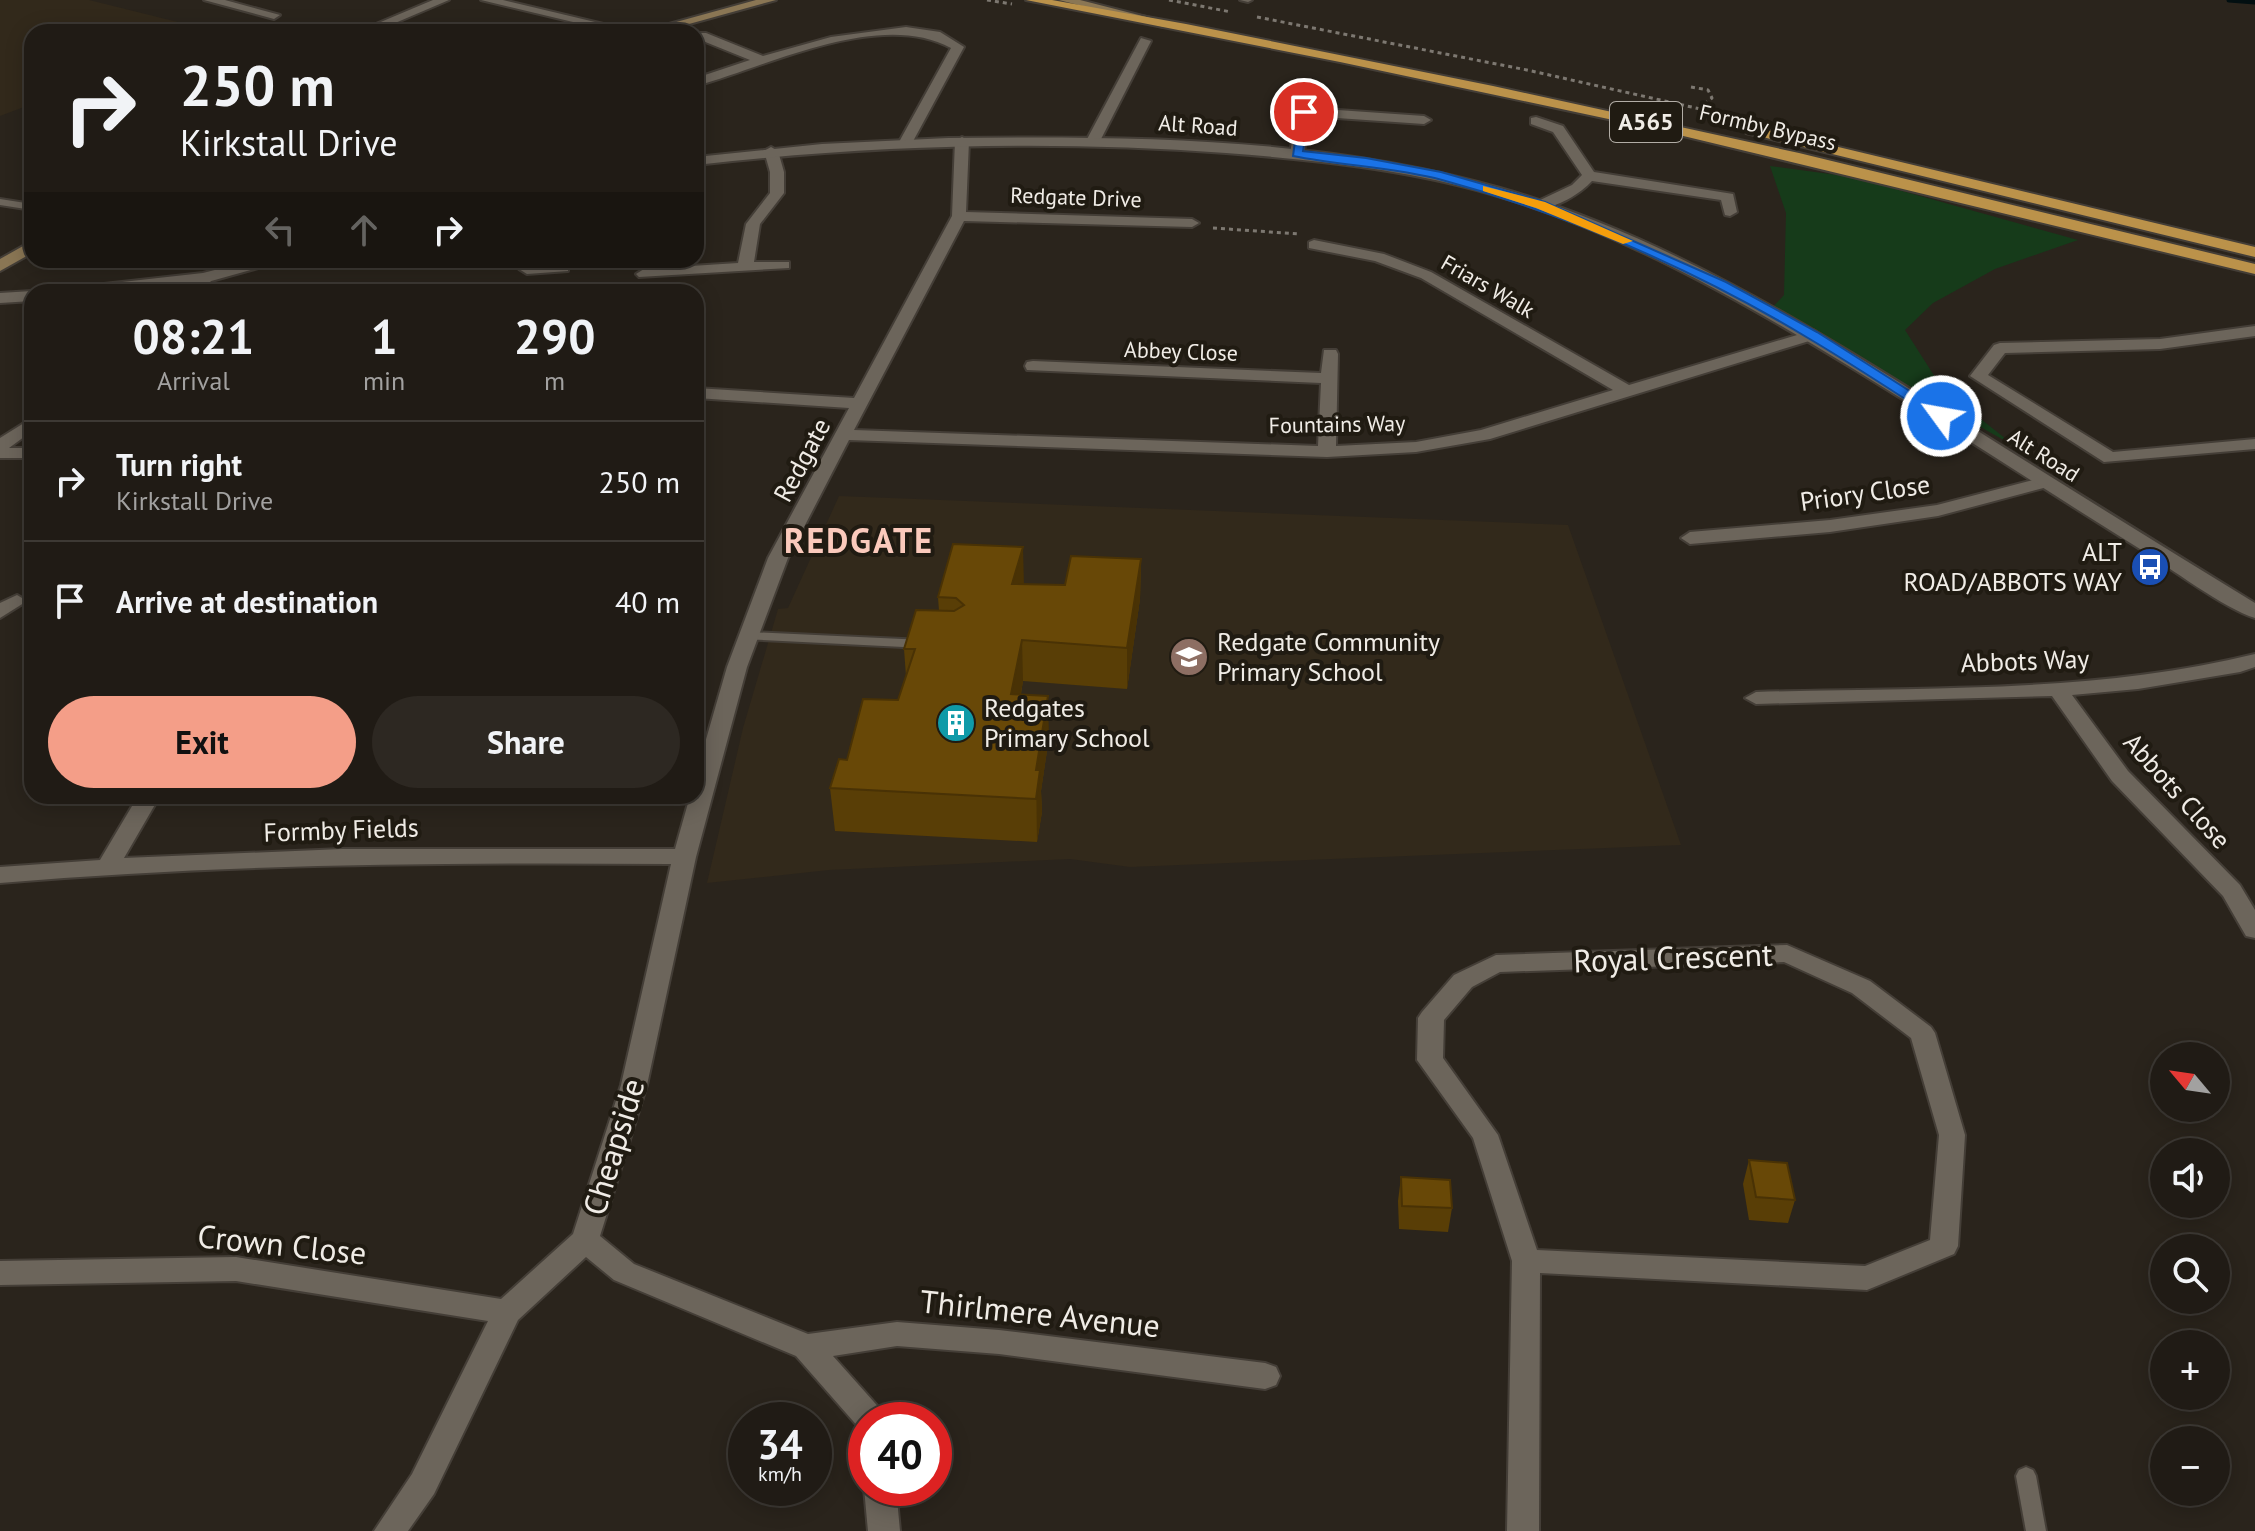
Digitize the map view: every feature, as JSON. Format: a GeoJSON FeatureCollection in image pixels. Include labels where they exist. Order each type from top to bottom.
{"type":"FeatureCollection","features":[{"type":"Feature","properties":{"kind":"highway","name":"Formby Bypass"},"geometry":{"type":"LineString","coordinates":[[1032,0],[1372,63],[1691,132],[2255,269]]}},
{"type":"Feature","properties":{"kind":"highway"},"geometry":{"type":"LineString","coordinates":[[1119,0],[1393,53]]}},
{"type":"Feature","properties":{"kind":"highway","name":"Formby Bypass"},"geometry":{"type":"LineString","coordinates":[[1740,123],[2255,252]]}},
{"type":"Feature","properties":{"kind":"main road"},"geometry":{"type":"LineString","coordinates":[[1065,0],[1169,24]]}},
{"type":"Feature","properties":{"kind":"main road"},"geometry":{"type":"LineString","coordinates":[[675,24],[759,1]]}},
{"type":"Feature","properties":{"kind":"main road"},"geometry":{"type":"LineString","coordinates":[[0,266],[24,251]]}},
{"type":"Feature","properties":{"kind":"street"},"geometry":{"type":"LineString","coordinates":[[210,0],[274,15]]}},
{"type":"Feature","properties":{"kind":"street"},"geometry":{"type":"LineString","coordinates":[[383,24],[443,0]]}},
{"type":"Feature","properties":{"kind":"street"},"geometry":{"type":"LineString","coordinates":[[487,0],[595,24]]}},
{"type":"Feature","properties":{"kind":"street"},"geometry":{"type":"LineString","coordinates":[[704,79],[762,60],[865,33],[899,30],[948,37],[958,47],[906,142]]}},
{"type":"Feature","properties":{"kind":"street"},"geometry":{"type":"LineString","coordinates":[[704,36],[721,31]]}},
{"type":"Feature","properties":{"kind":"street"},"geometry":{"type":"LineString","coordinates":[[704,39],[762,60]]}},
{"type":"Feature","properties":{"kind":"street"},"geometry":{"type":"LineString","coordinates":[[1093,141],[1145,41]]}},
{"type":"Feature","properties":{"kind":"street"},"geometry":{"type":"LineString","coordinates":[[1297,154],[1304,104],[1424,120]]}},
{"type":"Feature","properties":{"kind":"street"},"geometry":{"type":"LineString","coordinates":[[1536,121],[1558,129],[1589,176],[1729,205]]}},
{"type":"Feature","properties":{"kind":"street","name":"Redgate"},"geometry":{"type":"LineString","coordinates":[[704,785],[737,667],[778,558],[846,435],[959,216],[962,141]]}},
{"type":"Feature","properties":{"kind":"street","name":"Alt Road"},"geometry":{"type":"LineString","coordinates":[[704,160],[771,151],[906,142],[1093,141],[1297,154],[1366,162],[1441,176],[1541,205],[1722,285],[1813,335],[2255,612]]}},
{"type":"Feature","properties":{"kind":"street"},"geometry":{"type":"LineString","coordinates":[[745,268],[753,224],[777,193],[777,172],[771,151]]}},
{"type":"Feature","properties":{"kind":"street"},"geometry":{"type":"LineString","coordinates":[[1541,205],[1577,188],[1589,176]]}},
{"type":"Feature","properties":{"kind":"street","name":"Redgate Drive"},"geometry":{"type":"LineString","coordinates":[[959,216],[1192,224]]}},
{"type":"Feature","properties":{"kind":"street","name":"Friars Walk"},"geometry":{"type":"LineString","coordinates":[[1314,245],[1379,257],[1426,275],[1630,393]]}},
{"type":"Feature","properties":{"kind":"street"},"geometry":{"type":"LineString","coordinates":[[644,274],[784,265]]}},
{"type":"Feature","properties":{"kind":"street"},"geometry":{"type":"LineString","coordinates":[[204,284],[249,268]]}},
{"type":"Feature","properties":{"kind":"street"},"geometry":{"type":"LineString","coordinates":[[0,298],[24,296]]}},
{"type":"Feature","properties":{"kind":"street"},"geometry":{"type":"LineString","coordinates":[[2255,331],[2160,344],[2000,348],[1978,376],[2110,458],[2255,444]]}},
{"type":"Feature","properties":{"kind":"street","name":"Fountains Way"},"geometry":{"type":"LineString","coordinates":[[846,435],[1327,452],[1416,447],[1484,435],[1813,335]]}},
{"type":"Feature","properties":{"kind":"street"},"geometry":{"type":"LineString","coordinates":[[1327,452],[1330,354]]}},
{"type":"Feature","properties":{"kind":"street","name":"Abbey Close"},"geometry":{"type":"LineString","coordinates":[[1033,366],[1327,378]]}},
{"type":"Feature","properties":{"kind":"street"},"geometry":{"type":"LineString","coordinates":[[704,394],[860,404]]}},
{"type":"Feature","properties":{"kind":"street"},"geometry":{"type":"LineString","coordinates":[[0,446],[24,429]]}},
{"type":"Feature","properties":{"kind":"street"},"geometry":{"type":"LineString","coordinates":[[0,453],[24,453]]}},
{"type":"Feature","properties":{"kind":"street","name":"Priory Close"},"geometry":{"type":"LineString","coordinates":[[1690,538],[1830,526],[1938,510],[2045,482]]}},
{"type":"Feature","properties":{"kind":"street","name":"Abbots Way"},"geometry":{"type":"LineString","coordinates":[[1756,698],[1800,704],[2058,690],[2138,683],[2240,666],[2255,660]]}},
{"type":"Feature","properties":{"kind":"street","name":"Abbots Close"},"geometry":{"type":"LineString","coordinates":[[2058,690],[2120,776],[2232,891],[2255,930]]}},
{"type":"Feature","properties":{"kind":"street"},"geometry":{"type":"LineString","coordinates":[[108,865],[144,804]]}},
{"type":"Feature","properties":{"kind":"street","name":"Redgate"},"geometry":{"type":"LineString","coordinates":[[684,857],[699,804]]}},
{"type":"Feature","properties":{"kind":"street","name":"Formby Fields"},"geometry":{"type":"LineString","coordinates":[[0,875],[108,865],[476,854],[684,857]]}},
{"type":"Feature","properties":{"kind":"street","name":"Cheapside"},"geometry":{"type":"LineString","coordinates":[[684,857],[634,1085],[585,1240],[624,1272],[807,1347],[855,1402]]}},
{"type":"Feature","properties":{"kind":"street","name":"Royal Crescent"},"geometry":{"type":"LineString","coordinates":[[1523,1531],[1526,1261],[1485,1135],[1430,1060],[1431,1018],[1463,981],[1496,964],[1787,953],[1861,987],[1922,1033],[1952,1135],[1944,1246],[1867,1278],[1526,1261]]}},
{"type":"Feature","properties":{"kind":"street"},"geometry":{"type":"LineString","coordinates":[[390,1531],[423,1484],[507,1312],[585,1240]]}},
{"type":"Feature","properties":{"kind":"street","name":"Crown Close"},"geometry":{"type":"LineString","coordinates":[[0,1273],[236,1269],[507,1312]]}},
{"type":"Feature","properties":{"kind":"street","name":"Thirlmere Avenue"},"geometry":{"type":"LineString","coordinates":[[807,1347],[897,1334],[999,1342],[1265,1376]]}},
{"type":"Feature","properties":{"kind":"street"},"geometry":{"type":"LineString","coordinates":[[882,1506],[884,1531]]}},
{"type":"Feature","properties":{"kind":"lane"},"geometry":{"type":"LineString","coordinates":[[0,202],[24,206]]}},
{"type":"Feature","properties":{"kind":"lane"},"geometry":{"type":"LineString","coordinates":[[749,636],[942,644]]}},
{"type":"Feature","properties":{"kind":"lane"},"geometry":{"type":"LineString","coordinates":[[2026,1476],[2036,1531]]}},
{"type":"Feature","properties":{"kind":"path"},"geometry":{"type":"LineString","coordinates":[[1169,0],[1243,14]]}},
{"type":"Feature","properties":{"kind":"path"},"geometry":{"type":"LineString","coordinates":[[1257,17],[1527,70],[1699,109],[1740,123]]}},
{"type":"Feature","properties":{"kind":"path"},"geometry":{"type":"LineString","coordinates":[[1690,116],[1712,98],[1708,90],[1691,87]]}},
{"type":"Feature","properties":{"kind":"path"},"geometry":{"type":"LineString","coordinates":[[1192,224],[1287,232],[1303,235],[1299,243],[1314,245]]}},
{"type":"Feature","properties":{"kind":"shaded area"},"geometry":{"type":"Polygon","coordinates":[[[0,0],[89,0],[186,24],[24,24],[24,107],[0,116],[0,0]]]}},
{"type":"Feature","properties":{"kind":"shaded area","name":"Redgate Community Primary School"},"geometry":{"type":"Polygon","coordinates":[[[839,496],[1568,525],[1681,845],[1130,867],[1070,859],[829,870],[707,883],[743,728],[778,609],[788,608],[839,496]]]}},
{"type":"Feature","properties":{"kind":"green space"},"geometry":{"type":"Polygon","coordinates":[[[1770,166],[1852,177],[2078,240],[1995,269],[1933,303],[1905,330],[1942,388],[2016,447],[1771,309],[1784,295],[1786,213],[1770,166]]]}},
{"type":"Feature","properties":{"kind":"building"},"geometry":{"type":"Polygon","coordinates":[[[953,544],[1023,547],[1012,584],[1065,585],[1071,556],[1141,559],[1127,648],[1022,640],[1011,694],[1048,696],[1036,770],[1040,770],[1036,799],[830,788],[839,759],[847,760],[863,699],[898,700],[915,649],[904,649],[916,610],[954,611],[964,605],[956,598],[938,597],[953,544]]]}},
{"type":"Feature","properties":{"kind":"building"},"geometry":{"type":"Polygon","coordinates":[[[1749,1160],[1787,1163],[1795,1200],[1756,1197],[1749,1160]]]}},
{"type":"Feature","properties":{"kind":"building"},"geometry":{"type":"Polygon","coordinates":[[[1401,1177],[1450,1180],[1452,1208],[1402,1206],[1401,1177]]]}},
{"type":"Feature","properties":{"kind":"waterway"},"geometry":{"type":"LineString","coordinates":[[2229,0],[2255,2]]}},
{"type":"Feature","properties":{"kind":"slow traffic"},"geometry":{"type":"LineString","coordinates":[[1488,188],[1541,205],[1627,241]]}},
{"type":"Feature","properties":{"kind":"place","name":"ALT ROAD/ABBOTS WAY"},"geometry":{"type":"Point","coordinates":[2150,567]}},
{"type":"Feature","properties":{"kind":"place","name":"Redgate Community Primary School"},"geometry":{"type":"Point","coordinates":[1189,657]}},
{"type":"Feature","properties":{"kind":"place","name":"Redgates Primary School"},"geometry":{"type":"Point","coordinates":[956,723]}},
{"type":"Feature","properties":{"kind":"district","name":"REDGATE"},"geometry":{"type":"Point","coordinates":[859,541]}},
{"type":"Feature","properties":{"kind":"route"},"geometry":{"type":"LineString","coordinates":[[1304,112],[1297,154],[1366,162],[1441,176],[1541,205],[1722,285],[1813,335],[1941,416]]}}]}
